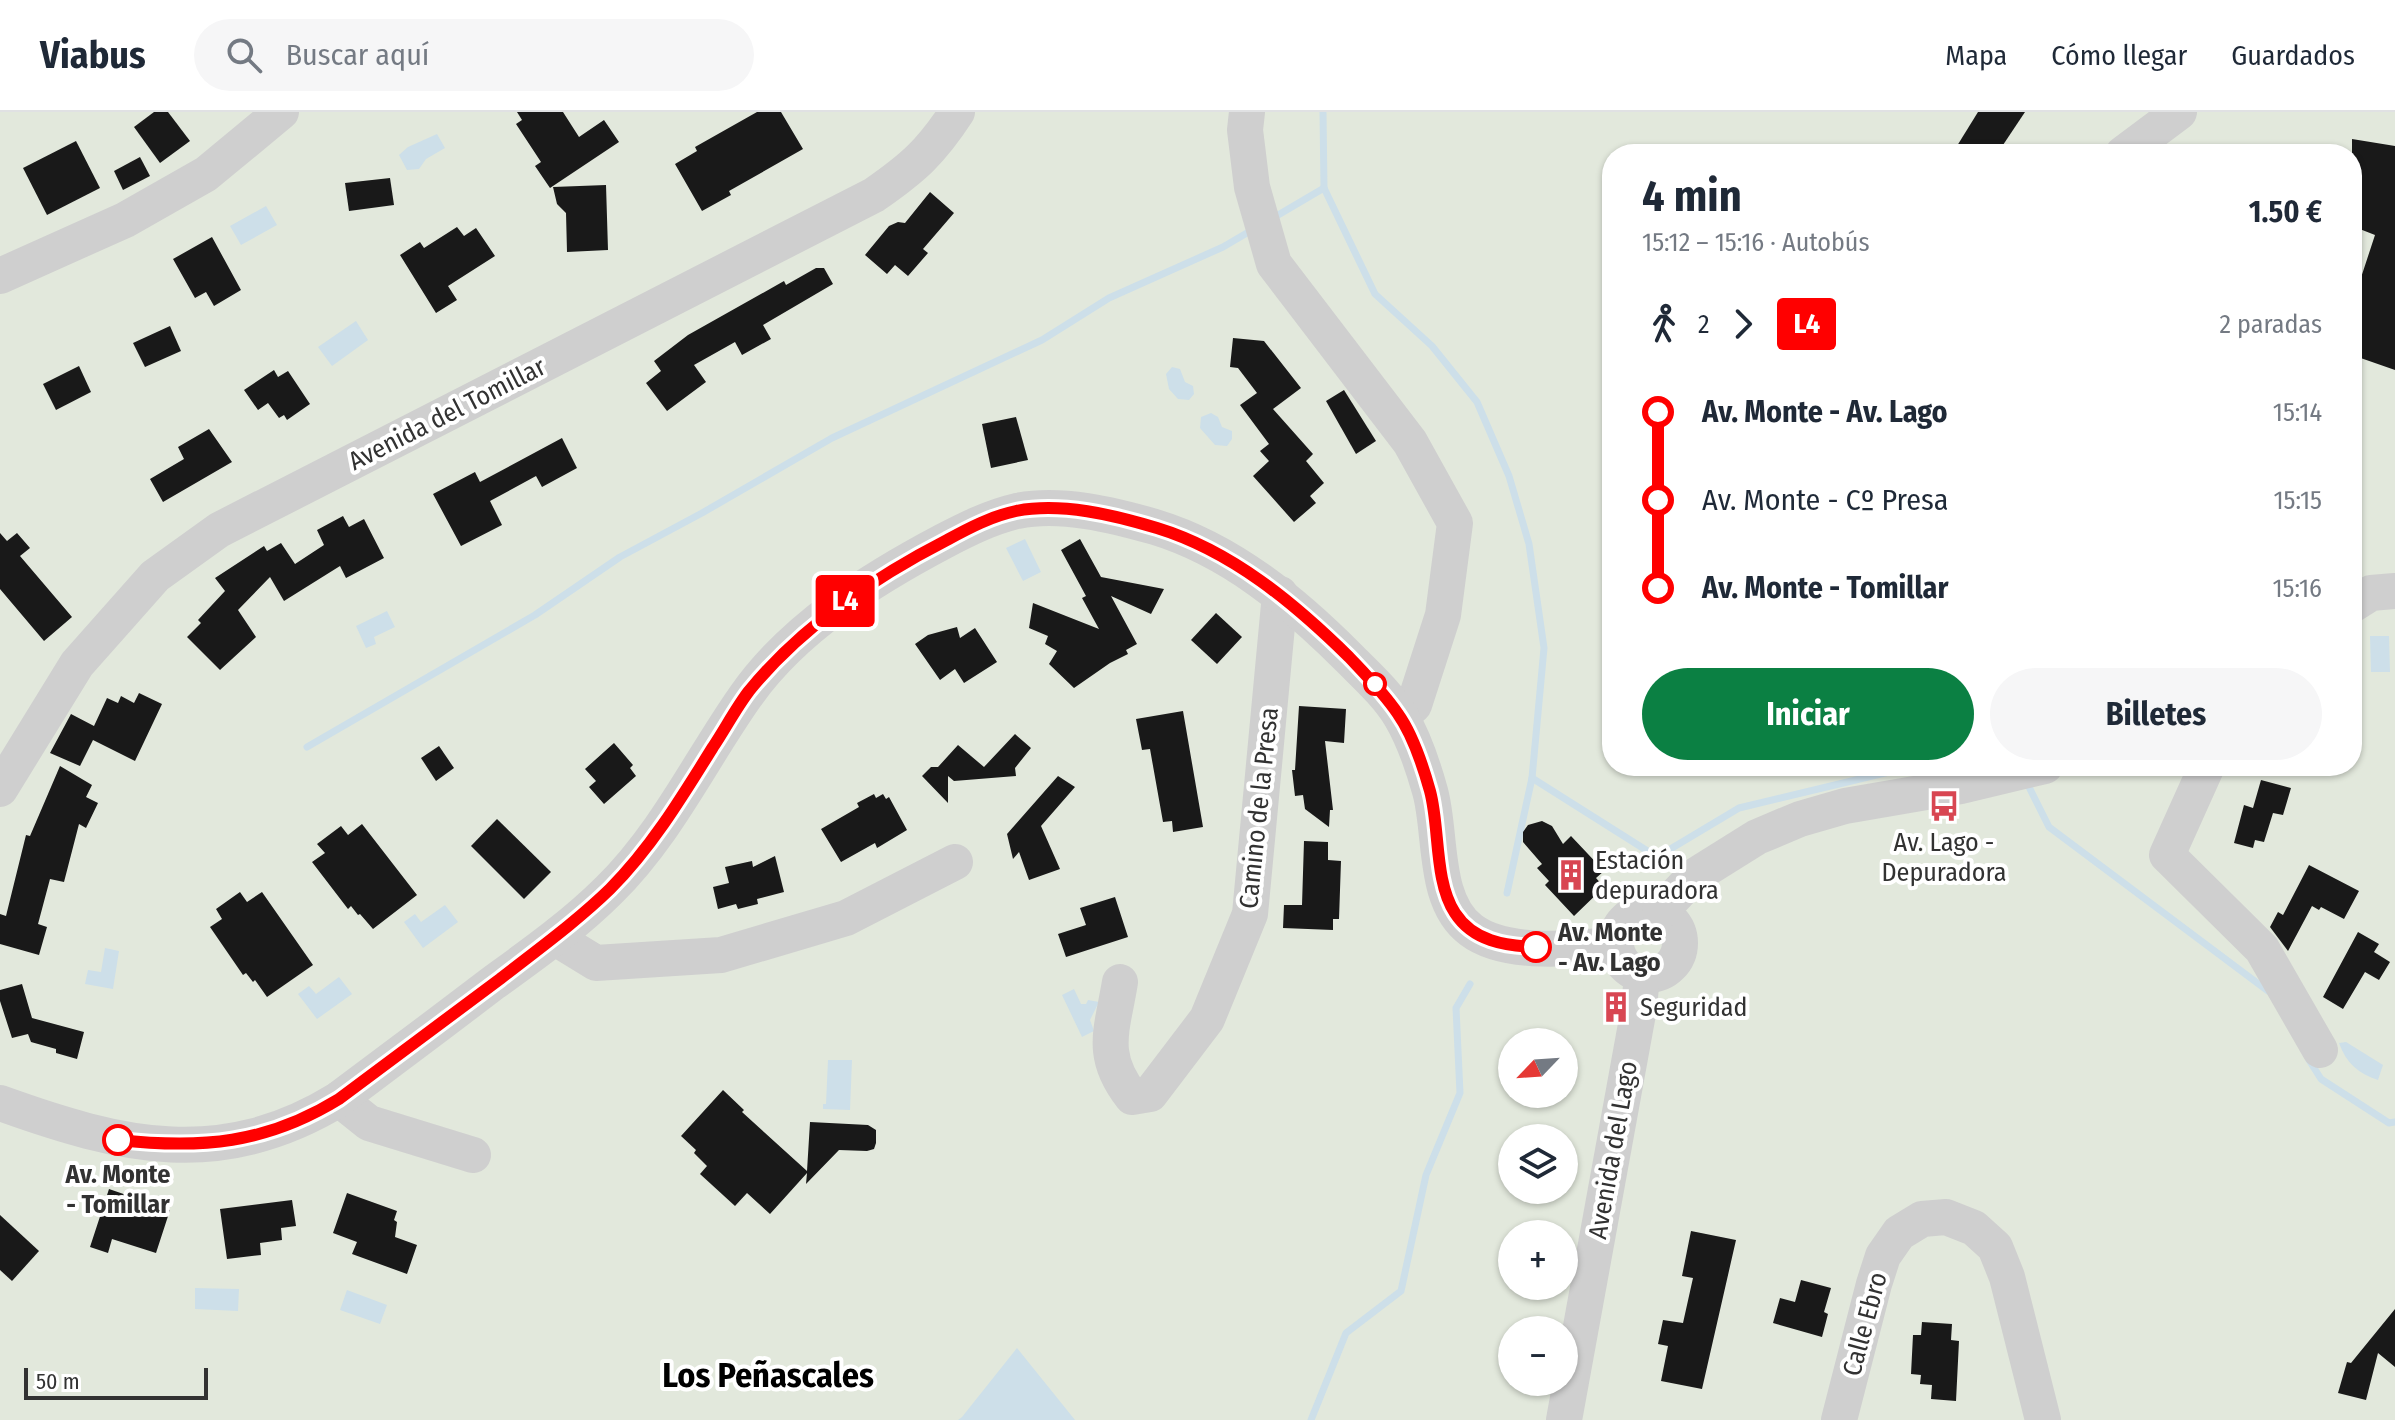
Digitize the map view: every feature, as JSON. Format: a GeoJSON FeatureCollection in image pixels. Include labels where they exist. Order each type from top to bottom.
{"type":"FeatureCollection","features":[{"type":"Feature","properties":{"kind":"street"},"geometry":{"type":"LineString","coordinates":[[0,276],[125,220],[206,174],[281,112]]}},
{"type":"Feature","properties":{"kind":"street","name":"Avenida del Tomillar"},"geometry":{"type":"LineString","coordinates":[[0,789],[77,664],[155,576],[219,530],[874,195],[908,172],[936,144],[957,112]]}},
{"type":"Feature","properties":{"kind":"street"},"geometry":{"type":"LineString","coordinates":[[1247,112],[1245,130],[1252,187],[1274,264],[1410,442],[1455,523],[1443,615],[1414,705],[1401,716]]}},
{"type":"Feature","properties":{"kind":"street"},"geometry":{"type":"LineString","coordinates":[[2136,144],[2179,112]]}},
{"type":"Feature","properties":{"kind":"street"},"geometry":{"type":"LineString","coordinates":[[2172,144],[2189,112]]}},
{"type":"Feature","properties":{"kind":"street"},"geometry":{"type":"LineString","coordinates":[[0,1103],[118,1140],[183,1145],[255,1137],[313,1115],[339,1099],[558,935],[610,889],[651,843],[748,693],[794,642],[846,601],[907,561],[977,524],[1019,510],[1062,509],[1113,516],[1160,529],[1195,542],[1280,594],[1375,684],[1401,716],[1431,794],[1446,894],[1455,913],[1469,929],[1488,941],[1515,946],[1579,949],[1616,944]]}},
{"type":"Feature","properties":{"kind":"street"},"geometry":{"type":"LineString","coordinates":[[2362,599],[2371,593],[2395,591]]}},
{"type":"Feature","properties":{"kind":"street","name":"Camino de la Presa"},"geometry":{"type":"LineString","coordinates":[[1120,982],[1109,1050],[1117,1078],[1132,1097],[1150,1094],[1207,1019],[1250,914],[1280,594]]}},
{"type":"Feature","properties":{"kind":"street"},"geometry":{"type":"LineString","coordinates":[[1660,912],[1693,877],[1757,837],[1800,819],[1845,806],[2004,776]]}},
{"type":"Feature","properties":{"kind":"street"},"geometry":{"type":"LineString","coordinates":[[2203,776],[2167,855],[2262,949],[2320,1050]]}},
{"type":"Feature","properties":{"kind":"street"},"geometry":{"type":"LineString","coordinates":[[558,935],[565,944],[596,963],[721,955],[846,918],[955,862]]}},
{"type":"Feature","properties":{"kind":"street"},"geometry":{"type":"LineString","coordinates":[[1647,910],[1660,912],[1679,931],[1681,945],[1677,958],[1668,969],[1642,975],[1629,969],[1620,958],[1616,944],[1618,931],[1635,913],[1647,910]]}},
{"type":"Feature","properties":{"kind":"street","name":"Avenida del Lago"},"geometry":{"type":"LineString","coordinates":[[1564,1420],[1639,1008],[1642,975]]}},
{"type":"Feature","properties":{"kind":"street"},"geometry":{"type":"LineString","coordinates":[[339,1099],[369,1123],[473,1155]]}},
{"type":"Feature","properties":{"kind":"street","name":"Calle Ebro"},"geometry":{"type":"LineString","coordinates":[[1839,1420],[1883,1256],[1899,1233],[1922,1219],[1946,1217],[1974,1228],[1995,1247],[2007,1277],[2043,1420]]}},
{"type":"Feature","properties":{"kind":"shaded area"},"geometry":{"type":"Polygon","coordinates":[[[0,112],[2395,112],[2395,1420],[0,1420],[0,112]]]}},
{"type":"Feature","properties":{"kind":"water"},"geometry":{"type":"Polygon","coordinates":[[[437,134],[445,148],[426,159],[419,169],[407,170],[399,155],[408,147],[437,134]]]}},
{"type":"Feature","properties":{"kind":"water"},"geometry":{"type":"Polygon","coordinates":[[[266,206],[277,225],[241,245],[230,226],[266,206]]]}},
{"type":"Feature","properties":{"kind":"water"},"geometry":{"type":"Polygon","coordinates":[[[356,321],[368,340],[332,366],[318,347],[356,321]]]}},
{"type":"Feature","properties":{"kind":"water"},"geometry":{"type":"Polygon","coordinates":[[[1172,367],[1180,369],[1185,382],[1193,386],[1194,394],[1189,400],[1178,399],[1169,389],[1166,374],[1172,367]]]}},
{"type":"Feature","properties":{"kind":"water"},"geometry":{"type":"Polygon","coordinates":[[[1211,413],[1218,417],[1222,427],[1232,431],[1232,439],[1227,446],[1215,445],[1200,428],[1201,417],[1211,413]]]}},
{"type":"Feature","properties":{"kind":"water"},"geometry":{"type":"Polygon","coordinates":[[[1025,539],[1041,572],[1023,581],[1006,548],[1025,539]]]}},
{"type":"Feature","properties":{"kind":"water"},"geometry":{"type":"Polygon","coordinates":[[[387,611],[395,627],[374,637],[376,644],[366,648],[356,626],[387,611]]]}},
{"type":"Feature","properties":{"kind":"water"},"geometry":{"type":"Polygon","coordinates":[[[2370,636],[2389,636],[2390,672],[2371,672],[2370,636]]]}},
{"type":"Feature","properties":{"kind":"water"},"geometry":{"type":"Polygon","coordinates":[[[445,905],[458,922],[423,948],[404,922],[415,914],[421,922],[445,905]]]}},
{"type":"Feature","properties":{"kind":"water"},"geometry":{"type":"Polygon","coordinates":[[[105,948],[119,951],[113,989],[85,984],[88,970],[101,972],[105,948]]]}},
{"type":"Feature","properties":{"kind":"water"},"geometry":{"type":"Polygon","coordinates":[[[339,977],[352,994],[317,1019],[298,994],[309,986],[316,994],[339,977]]]}},
{"type":"Feature","properties":{"kind":"water"},"geometry":{"type":"Polygon","coordinates":[[[1074,989],[1081,1004],[1086,1004],[1088,1000],[1099,1002],[1090,1020],[1094,1031],[1082,1037],[1062,995],[1074,989]]]}},
{"type":"Feature","properties":{"kind":"water"},"geometry":{"type":"Polygon","coordinates":[[[2346,1042],[2383,1065],[2378,1080],[2349,1062],[2339,1043],[2346,1042]]]}},
{"type":"Feature","properties":{"kind":"water"},"geometry":{"type":"Polygon","coordinates":[[[828,1060],[852,1060],[850,1110],[823,1109],[823,1104],[826,1104],[828,1060]]]}},
{"type":"Feature","properties":{"kind":"water"},"geometry":{"type":"Polygon","coordinates":[[[195,1288],[239,1289],[238,1311],[195,1309],[195,1288]]]}},
{"type":"Feature","properties":{"kind":"water"},"geometry":{"type":"Polygon","coordinates":[[[347,1290],[387,1305],[380,1324],[340,1310],[347,1290]]]}},
{"type":"Feature","properties":{"kind":"water"},"geometry":{"type":"Polygon","coordinates":[[[1017,1348],[1075,1420],[958,1420],[962,1417],[1017,1348]]]}},
{"type":"Feature","properties":{"kind":"building"},"geometry":{"type":"Polygon","coordinates":[[[154,112],[168,112],[190,141],[160,163],[134,127],[154,112]]]}},
{"type":"Feature","properties":{"kind":"building"},"geometry":{"type":"Polygon","coordinates":[[[517,112],[563,112],[579,137],[604,120],[619,142],[550,188],[535,166],[541,162],[516,124],[522,120],[517,112]]]}},
{"type":"Feature","properties":{"kind":"building"},"geometry":{"type":"Polygon","coordinates":[[[757,112],[781,112],[803,149],[729,191],[731,195],[702,211],[675,164],[697,151],[695,147],[757,112]]]}},
{"type":"Feature","properties":{"kind":"building"},"geometry":{"type":"Polygon","coordinates":[[[1978,112],[2025,112],[2004,144],[1958,144],[1978,112]]]}},
{"type":"Feature","properties":{"kind":"building"},"geometry":{"type":"Polygon","coordinates":[[[2352,139],[2395,146],[2395,370],[2362,358],[2362,275],[2375,235],[2362,230],[2362,144],[2352,144],[2352,139]]]}},
{"type":"Feature","properties":{"kind":"building"},"geometry":{"type":"Polygon","coordinates":[[[76,141],[100,188],[47,215],[23,168],[76,141]]]}},
{"type":"Feature","properties":{"kind":"building"},"geometry":{"type":"Polygon","coordinates":[[[140,157],[150,176],[123,190],[114,171],[140,157]]]}},
{"type":"Feature","properties":{"kind":"building"},"geometry":{"type":"Polygon","coordinates":[[[390,178],[394,205],[349,211],[345,183],[390,178]]]}},
{"type":"Feature","properties":{"kind":"building"},"geometry":{"type":"Polygon","coordinates":[[[606,185],[608,250],[567,252],[566,213],[557,204],[553,187],[606,185]]]}},
{"type":"Feature","properties":{"kind":"building"},"geometry":{"type":"Polygon","coordinates":[[[930,192],[954,213],[923,249],[928,253],[908,276],[895,265],[887,274],[865,255],[889,226],[905,223],[930,192]]]}},
{"type":"Feature","properties":{"kind":"building"},"geometry":{"type":"Polygon","coordinates":[[[457,227],[464,236],[476,228],[495,256],[448,286],[457,300],[436,313],[400,255],[420,242],[424,248],[457,227]]]}},
{"type":"Feature","properties":{"kind":"building"},"geometry":{"type":"Polygon","coordinates":[[[212,237],[241,290],[214,306],[206,292],[195,298],[173,259],[212,237]]]}},
{"type":"Feature","properties":{"kind":"building"},"geometry":{"type":"Polygon","coordinates":[[[816,268],[824,268],[833,284],[763,325],[771,339],[742,355],[735,342],[694,365],[706,382],[667,411],[646,383],[661,371],[654,361],[688,335],[784,281],[786,285],[816,268]]]}},
{"type":"Feature","properties":{"kind":"building"},"geometry":{"type":"Polygon","coordinates":[[[170,326],[181,351],[145,367],[133,343],[170,326]]]}},
{"type":"Feature","properties":{"kind":"building"},"geometry":{"type":"Polygon","coordinates":[[[1233,338],[1264,341],[1301,388],[1273,409],[1313,454],[1306,461],[1324,483],[1310,496],[1316,503],[1294,522],[1253,476],[1269,461],[1260,451],[1269,444],[1240,405],[1257,393],[1238,368],[1230,367],[1233,338]]]}},
{"type":"Feature","properties":{"kind":"building"},"geometry":{"type":"Polygon","coordinates":[[[79,366],[91,392],[56,410],[43,384],[79,366]]]}},
{"type":"Feature","properties":{"kind":"building"},"geometry":{"type":"Polygon","coordinates":[[[274,370],[278,377],[288,371],[310,404],[287,420],[284,415],[279,418],[268,403],[258,410],[244,390],[274,370]]]}},
{"type":"Feature","properties":{"kind":"building"},"geometry":{"type":"Polygon","coordinates":[[[1344,390],[1376,441],[1356,454],[1326,401],[1344,390]]]}},
{"type":"Feature","properties":{"kind":"building"},"geometry":{"type":"Polygon","coordinates":[[[1016,417],[1028,460],[991,468],[982,424],[1016,417]]]}},
{"type":"Feature","properties":{"kind":"building"},"geometry":{"type":"Polygon","coordinates":[[[209,429],[232,462],[163,502],[150,479],[184,459],[178,447],[209,429]]]}},
{"type":"Feature","properties":{"kind":"building"},"geometry":{"type":"Polygon","coordinates":[[[562,438],[577,468],[542,487],[536,476],[490,501],[502,525],[461,546],[433,494],[475,472],[480,482],[562,438]]]}},
{"type":"Feature","properties":{"kind":"building"},"geometry":{"type":"Polygon","coordinates":[[[343,516],[349,527],[364,519],[384,558],[346,578],[340,566],[284,601],[270,577],[238,610],[256,637],[220,670],[187,637],[225,591],[215,578],[264,546],[267,551],[281,543],[295,564],[324,545],[317,530],[343,516]]]}},
{"type":"Feature","properties":{"kind":"building"},"geometry":{"type":"Polygon","coordinates":[[[0,533],[7,541],[17,533],[30,548],[20,556],[72,617],[44,641],[0,589],[0,533]]]}},
{"type":"Feature","properties":{"kind":"building"},"geometry":{"type":"Polygon","coordinates":[[[1080,539],[1101,577],[1164,589],[1151,614],[1111,596],[1137,644],[1126,650],[1128,654],[1074,688],[1049,664],[1057,651],[1045,644],[1048,636],[1029,628],[1033,603],[1099,629],[1082,598],[1086,596],[1061,550],[1080,539]]]}},
{"type":"Feature","properties":{"kind":"building"},"geometry":{"type":"Polygon","coordinates":[[[1216,613],[1242,637],[1217,664],[1191,640],[1216,613]]]}},
{"type":"Feature","properties":{"kind":"building"},"geometry":{"type":"Polygon","coordinates":[[[957,627],[960,638],[975,628],[997,662],[964,683],[955,669],[940,680],[915,644],[928,635],[957,627]]]}},
{"type":"Feature","properties":{"kind":"building"},"geometry":{"type":"Polygon","coordinates":[[[139,693],[162,704],[135,761],[93,740],[80,766],[50,753],[71,714],[94,726],[107,698],[118,703],[121,696],[134,703],[139,693]]]}},
{"type":"Feature","properties":{"kind":"building"},"geometry":{"type":"Polygon","coordinates":[[[1299,706],[1346,709],[1344,743],[1325,741],[1333,810],[1330,810],[1329,827],[1305,809],[1303,795],[1295,796],[1292,770],[1295,770],[1299,706]]]}},
{"type":"Feature","properties":{"kind":"building"},"geometry":{"type":"Polygon","coordinates":[[[1183,711],[1203,827],[1173,832],[1172,821],[1163,822],[1150,749],[1142,750],[1136,719],[1183,711]]]}},
{"type":"Feature","properties":{"kind":"building"},"geometry":{"type":"Polygon","coordinates":[[[1015,734],[1031,748],[1015,768],[1016,776],[954,781],[948,776],[948,803],[922,776],[931,767],[938,767],[958,745],[984,767],[1015,734]]]}},
{"type":"Feature","properties":{"kind":"building"},"geometry":{"type":"Polygon","coordinates":[[[614,743],[633,765],[630,768],[636,776],[604,804],[589,787],[596,781],[585,769],[614,743]]]}},
{"type":"Feature","properties":{"kind":"building"},"geometry":{"type":"Polygon","coordinates":[[[439,746],[454,768],[436,781],[421,758],[439,746]]]}},
{"type":"Feature","properties":{"kind":"building"},"geometry":{"type":"Polygon","coordinates":[[[60,766],[92,785],[86,797],[98,803],[86,828],[79,824],[64,882],[50,879],[38,924],[47,927],[39,955],[0,944],[0,914],[6,916],[26,835],[30,836],[60,766]]]}},
{"type":"Feature","properties":{"kind":"building"},"geometry":{"type":"Polygon","coordinates":[[[1058,776],[1075,787],[1041,826],[1060,869],[1029,880],[1019,852],[1013,859],[1007,834],[1058,776]]]}},
{"type":"Feature","properties":{"kind":"building"},"geometry":{"type":"Polygon","coordinates":[[[2261,780],[2291,788],[2283,815],[2273,813],[2264,842],[2255,840],[2253,848],[2234,843],[2244,805],[2253,808],[2261,780]]]}},
{"type":"Feature","properties":{"kind":"building"},"geometry":{"type":"Polygon","coordinates":[[[874,794],[876,798],[883,794],[886,799],[889,797],[907,830],[877,848],[875,843],[841,862],[821,829],[859,807],[857,803],[874,794]]]}},
{"type":"Feature","properties":{"kind":"building"},"geometry":{"type":"Polygon","coordinates":[[[497,819],[551,872],[524,899],[471,846],[497,819]]]}},
{"type":"Feature","properties":{"kind":"building","name":"Estación depuradora"},"geometry":{"type":"Polygon","coordinates":[[[1542,821],[1552,826],[1563,844],[1571,836],[1604,871],[1596,878],[1604,887],[1574,916],[1545,885],[1549,881],[1537,868],[1542,864],[1523,842],[1523,832],[1528,825],[1542,821]]]}},
{"type":"Feature","properties":{"kind":"building"},"geometry":{"type":"Polygon","coordinates":[[[362,824],[417,895],[373,929],[351,906],[348,909],[312,862],[325,853],[317,844],[341,826],[348,835],[362,824]]]}},
{"type":"Feature","properties":{"kind":"building"},"geometry":{"type":"Polygon","coordinates":[[[1304,841],[1328,842],[1328,860],[1341,861],[1339,919],[1333,919],[1333,930],[1283,928],[1284,905],[1302,905],[1304,841]]]}},
{"type":"Feature","properties":{"kind":"building"},"geometry":{"type":"Polygon","coordinates":[[[775,856],[784,892],[757,899],[758,904],[738,909],[736,904],[718,909],[713,887],[729,883],[725,867],[752,861],[753,867],[775,856]]]}},
{"type":"Feature","properties":{"kind":"building"},"geometry":{"type":"Polygon","coordinates":[[[2309,865],[2359,891],[2344,919],[2321,907],[2319,910],[2312,906],[2288,951],[2270,927],[2278,912],[2283,915],[2309,865]]]}},
{"type":"Feature","properties":{"kind":"building"},"geometry":{"type":"Polygon","coordinates":[[[240,892],[247,902],[262,892],[313,965],[267,997],[255,980],[253,982],[246,973],[243,975],[210,927],[222,919],[216,909],[240,892]]]}},
{"type":"Feature","properties":{"kind":"building"},"geometry":{"type":"Polygon","coordinates":[[[1115,897],[1128,937],[1066,957],[1058,934],[1086,925],[1080,908],[1115,897]]]}},
{"type":"Feature","properties":{"kind":"building"},"geometry":{"type":"Polygon","coordinates":[[[2358,932],[2379,944],[2374,952],[2390,962],[2379,980],[2365,972],[2343,1009],[2323,997],[2358,932]]]}},
{"type":"Feature","properties":{"kind":"building"},"geometry":{"type":"Polygon","coordinates":[[[22,984],[32,1018],[84,1032],[77,1059],[31,1042],[28,1034],[12,1038],[0,1001],[0,990],[22,984]]]}},
{"type":"Feature","properties":{"kind":"building"},"geometry":{"type":"Polygon","coordinates":[[[723,1090],[744,1110],[742,1112],[807,1171],[810,1122],[868,1125],[876,1130],[874,1149],[839,1150],[806,1184],[807,1173],[770,1214],[747,1193],[735,1206],[700,1174],[707,1166],[681,1136],[723,1090]]]}},
{"type":"Feature","properties":{"kind":"building"},"geometry":{"type":"Polygon","coordinates":[[[109,1189],[170,1210],[156,1253],[112,1239],[108,1253],[90,1247],[109,1189]]]}},
{"type":"Feature","properties":{"kind":"building"},"geometry":{"type":"Polygon","coordinates":[[[347,1193],[397,1211],[395,1237],[417,1245],[407,1274],[352,1254],[357,1242],[333,1233],[347,1193]]]}},
{"type":"Feature","properties":{"kind":"building"},"geometry":{"type":"Polygon","coordinates":[[[292,1200],[296,1226],[281,1228],[282,1240],[260,1243],[261,1255],[227,1259],[220,1209],[292,1200]]]}},
{"type":"Feature","properties":{"kind":"building"},"geometry":{"type":"Polygon","coordinates":[[[0,1215],[39,1251],[12,1281],[0,1270],[0,1215]]]}},
{"type":"Feature","properties":{"kind":"building"},"geometry":{"type":"Polygon","coordinates":[[[1691,1231],[1736,1240],[1702,1389],[1661,1381],[1668,1346],[1658,1344],[1663,1320],[1683,1323],[1693,1278],[1682,1276],[1691,1231]]]}},
{"type":"Feature","properties":{"kind":"building"},"geometry":{"type":"Polygon","coordinates":[[[1801,1280],[1831,1288],[1824,1312],[1828,1314],[1822,1337],[1773,1323],[1780,1298],[1795,1302],[1801,1280]]]}},
{"type":"Feature","properties":{"kind":"building"},"geometry":{"type":"Polygon","coordinates":[[[2395,1309],[2395,1367],[2378,1353],[2366,1400],[2338,1393],[2347,1362],[2351,1363],[2395,1309]]]}},
{"type":"Feature","properties":{"kind":"building"},"geometry":{"type":"Polygon","coordinates":[[[1922,1322],[1952,1324],[1951,1340],[1959,1341],[1956,1401],[1931,1399],[1932,1385],[1920,1384],[1921,1375],[1911,1374],[1913,1335],[1921,1335],[1922,1322]]]}},
{"type":"Feature","properties":{"kind":"waterway"},"geometry":{"type":"LineString","coordinates":[[1323,112],[1324,188],[1375,294],[1432,346],[1477,402],[1509,476],[1529,544],[1544,648],[1532,778],[1507,893]]}},
{"type":"Feature","properties":{"kind":"waterway"},"geometry":{"type":"LineString","coordinates":[[1273,218],[1324,188]]}},
{"type":"Feature","properties":{"kind":"waterway"},"geometry":{"type":"LineString","coordinates":[[307,747],[535,615],[620,557],[832,438],[1042,340],[1109,298],[1223,247],[1252,230]]}},
{"type":"Feature","properties":{"kind":"waterway"},"geometry":{"type":"LineString","coordinates":[[1532,778],[1657,857],[1739,808],[1872,776]]}},
{"type":"Feature","properties":{"kind":"waterway"},"geometry":{"type":"LineString","coordinates":[[2027,783],[2049,827],[2268,991]]}},
{"type":"Feature","properties":{"kind":"waterway"},"geometry":{"type":"LineString","coordinates":[[1311,1420],[1346,1333],[1401,1291],[1426,1175],[1460,1093],[1456,1008],[1470,984]]}},
{"type":"Feature","properties":{"kind":"waterway"},"geometry":{"type":"LineString","coordinates":[[2309,1060],[2321,1079],[2389,1123],[2395,1122]]}},
{"type":"Feature","properties":{"kind":"bus line","name":"L4"},"geometry":{"type":"LineString","coordinates":[[118,1140],[183,1145],[255,1137],[313,1115],[339,1099],[558,935],[610,889],[651,843],[748,693],[794,642],[846,601],[907,561],[977,524],[1019,510],[1062,509],[1113,516],[1160,529],[1195,542],[1280,594],[1375,684],[1401,716],[1431,794],[1446,894],[1455,913],[1469,929],[1488,941],[1536,947]]}},
{"type":"Feature","properties":{"kind":"place","name":"Av. Lago - Depuradora"},"geometry":{"type":"Point","coordinates":[1944,806]}},
{"type":"Feature","properties":{"kind":"place","name":"Estación depuradora"},"geometry":{"type":"Point","coordinates":[1571,875]}},
{"type":"Feature","properties":{"kind":"place","name":"Av. Monte - Av. Lago"},"geometry":{"type":"Point","coordinates":[1536,947]}},
{"type":"Feature","properties":{"kind":"place","name":"Seguridad"},"geometry":{"type":"Point","coordinates":[1616,1007]}},
{"type":"Feature","properties":{"kind":"place","name":"Av. Monte - Tomillar"},"geometry":{"type":"Point","coordinates":[118,1140]}},
{"type":"Feature","properties":{"kind":"district","name":"Los Peñascales"},"geometry":{"type":"Point","coordinates":[768,1375]}}]}
